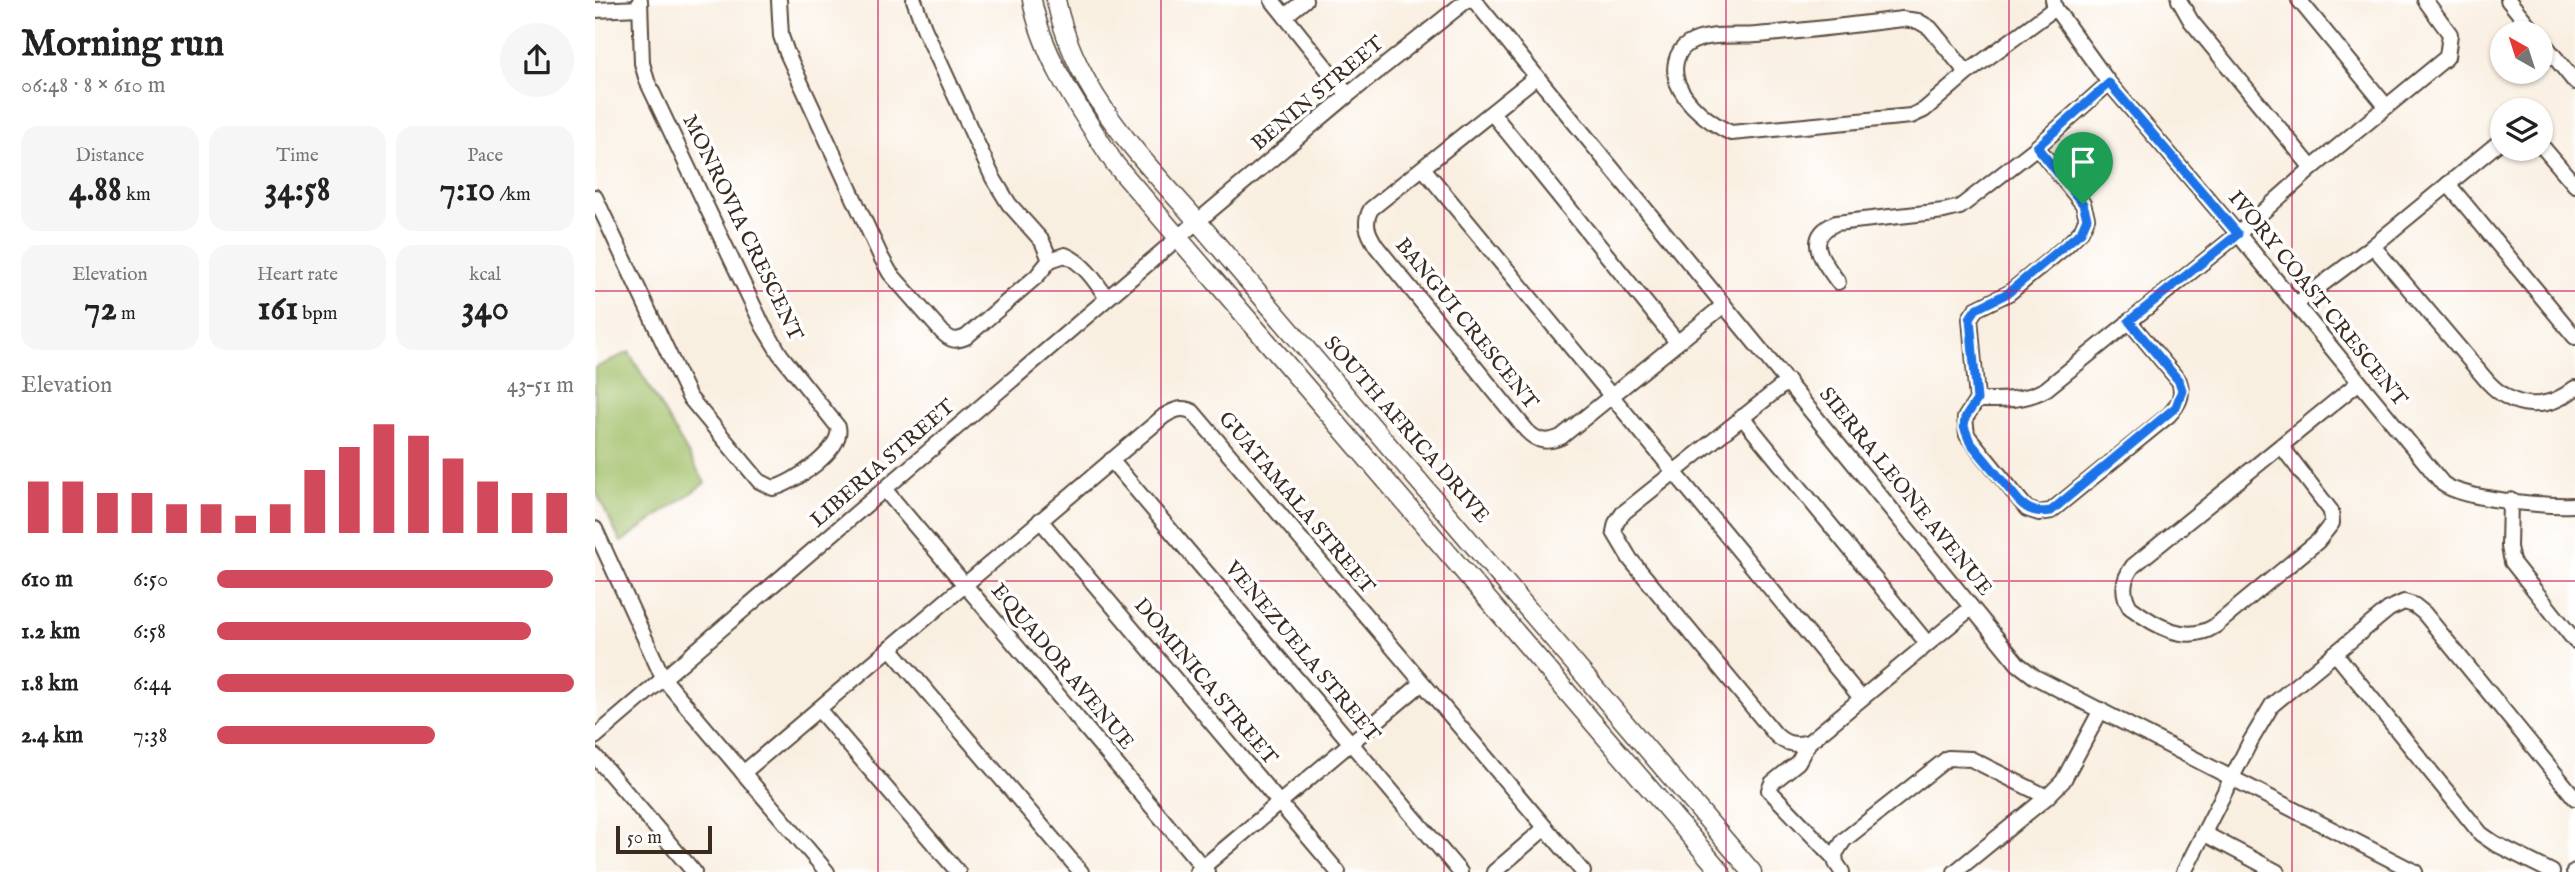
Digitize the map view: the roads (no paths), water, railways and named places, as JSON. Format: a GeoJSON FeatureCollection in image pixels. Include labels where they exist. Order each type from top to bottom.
{"type":"FeatureCollection","features":[{"type":"Feature","properties":{"kind":"street"},"geometry":{"type":"LineString","coordinates":[[779,0],[781,36],[787,53],[881,257],[890,273],[941,332],[950,340],[966,337],[1037,276],[1050,260],[1065,255],[1082,266],[1107,298]]}},
{"type":"Feature","properties":{"kind":"street"},"geometry":{"type":"LineString","coordinates":[[915,0],[924,27],[993,178],[1009,204],[1042,241],[1050,260]]}},
{"type":"Feature","properties":{"kind":"street"},"geometry":{"type":"LineString","coordinates":[[1033,0],[1039,25],[1079,109],[1115,164],[1721,872]]}},
{"type":"Feature","properties":{"kind":"street","name":"SOUTH AFRICA DRIVE"},"geometry":{"type":"LineString","coordinates":[[1056,0],[1072,48],[1100,106],[1126,142],[1198,222],[1752,872]]}},
{"type":"Feature","properties":{"kind":"street"},"geometry":{"type":"LineString","coordinates":[[1272,0],[1348,95]]}},
{"type":"Feature","properties":{"kind":"street"},"geometry":{"type":"LineString","coordinates":[[1285,16],[1305,0]]}},
{"type":"Feature","properties":{"kind":"street","name":"BENIN STREET"},"geometry":{"type":"LineString","coordinates":[[1198,222],[1348,95],[1467,0]]}},
{"type":"Feature","properties":{"kind":"street","name":"SIERRA LEONE AVENUE"},"geometry":{"type":"LineString","coordinates":[[1474,0],[1971,608],[2025,670],[2415,872]]}},
{"type":"Feature","properties":{"kind":"street"},"geometry":{"type":"LineString","coordinates":[[2179,0],[2191,22],[2312,168]]}},
{"type":"Feature","properties":{"kind":"street"},"geometry":{"type":"LineString","coordinates":[[2299,0],[2386,106]]}},
{"type":"Feature","properties":{"kind":"street"},"geometry":{"type":"LineString","coordinates":[[1977,400],[2004,400],[2036,395],[2238,234],[2312,168],[2447,57],[2449,34],[2425,0]]}},
{"type":"Feature","properties":{"kind":"street"},"geometry":{"type":"LineString","coordinates":[[2510,1],[2526,21]]}},
{"type":"Feature","properties":{"kind":"street"},"geometry":{"type":"LineString","coordinates":[[595,10],[640,4]]}},
{"type":"Feature","properties":{"kind":"street","name":"MONROVIA CRESCENT"},"geometry":{"type":"LineString","coordinates":[[595,197],[689,397],[766,487],[773,488],[792,482],[833,448],[840,433],[780,354],[763,326],[647,81],[642,63],[640,4]]}},
{"type":"Feature","properties":{"kind":"street"},"geometry":{"type":"LineString","coordinates":[[1967,74],[1930,29],[1918,20],[1902,19],[1754,36],[1704,38],[1689,43],[1680,51],[1674,73],[1679,87],[1701,114],[1731,133],[1912,116],[1924,110],[2054,4]]}},
{"type":"Feature","properties":{"kind":"street","name":"IVORY COAST CRESCENT"},"geometry":{"type":"LineString","coordinates":[[2054,4],[2109,83],[2238,234],[2443,484],[2460,494],[2575,505]]}},
{"type":"Feature","properties":{"kind":"street"},"geometry":{"type":"LineString","coordinates":[[2553,55],[2575,82]]}},
{"type":"Feature","properties":{"kind":"street","name":"BANGUI CRESCENT"},"geometry":{"type":"LineString","coordinates":[[1536,77],[1371,209],[1366,227],[1376,246],[1527,431],[1542,441],[1561,437],[1724,305]]}},
{"type":"Feature","properties":{"kind":"street"},"geometry":{"type":"LineString","coordinates":[[1839,282],[1819,251],[1818,241],[1825,228],[1836,223],[1960,207],[2037,147],[2109,83]]}},
{"type":"Feature","properties":{"kind":"street"},"geometry":{"type":"LineString","coordinates":[[1492,113],[1677,342]]}},
{"type":"Feature","properties":{"kind":"street"},"geometry":{"type":"LineString","coordinates":[[2037,147],[2083,204],[2087,218],[2081,232],[2056,254],[2008,293],[1976,309],[1970,318],[1977,400],[1965,418],[1964,427],[1970,442],[2027,509],[2039,513],[2051,511],[2169,415],[2180,399],[2182,390],[2179,381],[2129,321]]}},
{"type":"Feature","properties":{"kind":"street"},"geometry":{"type":"LineString","coordinates":[[2296,304],[2373,246],[2490,150]]}},
{"type":"Feature","properties":{"kind":"street"},"geometry":{"type":"LineString","coordinates":[[2553,159],[2575,185]]}},
{"type":"Feature","properties":{"kind":"street"},"geometry":{"type":"LineString","coordinates":[[1423,168],[1861,698]]}},
{"type":"Feature","properties":{"kind":"street"},"geometry":{"type":"LineString","coordinates":[[2448,184],[2575,337]]}},
{"type":"Feature","properties":{"kind":"street","name":"LIBERIA STREET"},"geometry":{"type":"LineString","coordinates":[[595,737],[1198,222]]}},
{"type":"Feature","properties":{"kind":"street"},"geometry":{"type":"LineString","coordinates":[[2373,246],[2488,382],[2504,397],[2521,402],[2548,403],[2561,399],[2575,388]]}},
{"type":"Feature","properties":{"kind":"street"},"geometry":{"type":"LineString","coordinates":[[1788,381],[1622,513],[1614,532],[1618,541],[1775,734],[1782,741],[1791,744],[1809,742]]}},
{"type":"Feature","properties":{"kind":"street"},"geometry":{"type":"LineString","coordinates":[[2281,447],[2331,511],[2332,523],[2318,541],[2202,634],[2183,635],[2130,607],[2124,590],[2125,577],[2133,566],[2358,383]]}},
{"type":"Feature","properties":{"kind":"street","name":"GUATAMALA STREET"},"geometry":{"type":"LineString","coordinates":[[743,773],[1164,415],[1181,409],[1193,412],[1583,872]]}},
{"type":"Feature","properties":{"kind":"street"},"geometry":{"type":"LineString","coordinates":[[1742,417],[1927,643]]}},
{"type":"Feature","properties":{"kind":"street","name":"VENEZUELA STREET"},"geometry":{"type":"LineString","coordinates":[[1111,460],[1460,872]]}},
{"type":"Feature","properties":{"kind":"street","name":"EQUADOR AVENUE"},"geometry":{"type":"LineString","coordinates":[[885,490],[1202,870]]}},
{"type":"Feature","properties":{"kind":"street"},"geometry":{"type":"LineString","coordinates":[[2510,500],[2509,547],[2512,562],[2575,641]]}},
{"type":"Feature","properties":{"kind":"street","name":"DOMINICA STREET"},"geometry":{"type":"LineString","coordinates":[[1040,520],[1338,872]]}},
{"type":"Feature","properties":{"kind":"street"},"geometry":{"type":"LineString","coordinates":[[595,529],[663,678],[827,872]]}},
{"type":"Feature","properties":{"kind":"street"},"geometry":{"type":"LineString","coordinates":[[2184,872],[2261,720],[2272,705],[2394,605],[2404,602],[2419,608],[2575,798]]}},
{"type":"Feature","properties":{"kind":"street"},"geometry":{"type":"LineString","coordinates":[[1839,866],[1769,790],[1772,783],[1797,762],[1809,742],[1971,608]]}},
{"type":"Feature","properties":{"kind":"street"},"geometry":{"type":"LineString","coordinates":[[890,648],[1081,872]]}},
{"type":"Feature","properties":{"kind":"street"},"geometry":{"type":"LineString","coordinates":[[2335,653],[2481,834],[2552,872]]}},
{"type":"Feature","properties":{"kind":"street"},"geometry":{"type":"LineString","coordinates":[[1202,870],[1421,684]]}},
{"type":"Feature","properties":{"kind":"street"},"geometry":{"type":"LineString","coordinates":[[819,710],[958,872]]}},
{"type":"Feature","properties":{"kind":"street"},"geometry":{"type":"LineString","coordinates":[[1955,872],[2047,797],[2067,776],[2101,710]]}},
{"type":"Feature","properties":{"kind":"street"},"geometry":{"type":"LineString","coordinates":[[595,756],[694,872]]}},
{"type":"Feature","properties":{"kind":"street"},"geometry":{"type":"LineString","coordinates":[[1839,866],[1837,849],[1850,834],[1948,758],[1971,758],[2047,797]]}},
{"type":"Feature","properties":{"kind":"street"},"geometry":{"type":"LineString","coordinates":[[1494,872],[1545,828]]}},
{"type":"Feature","properties":{"kind":"street"},"geometry":{"type":"LineString","coordinates":[[2205,834],[2277,872]]}}]}
